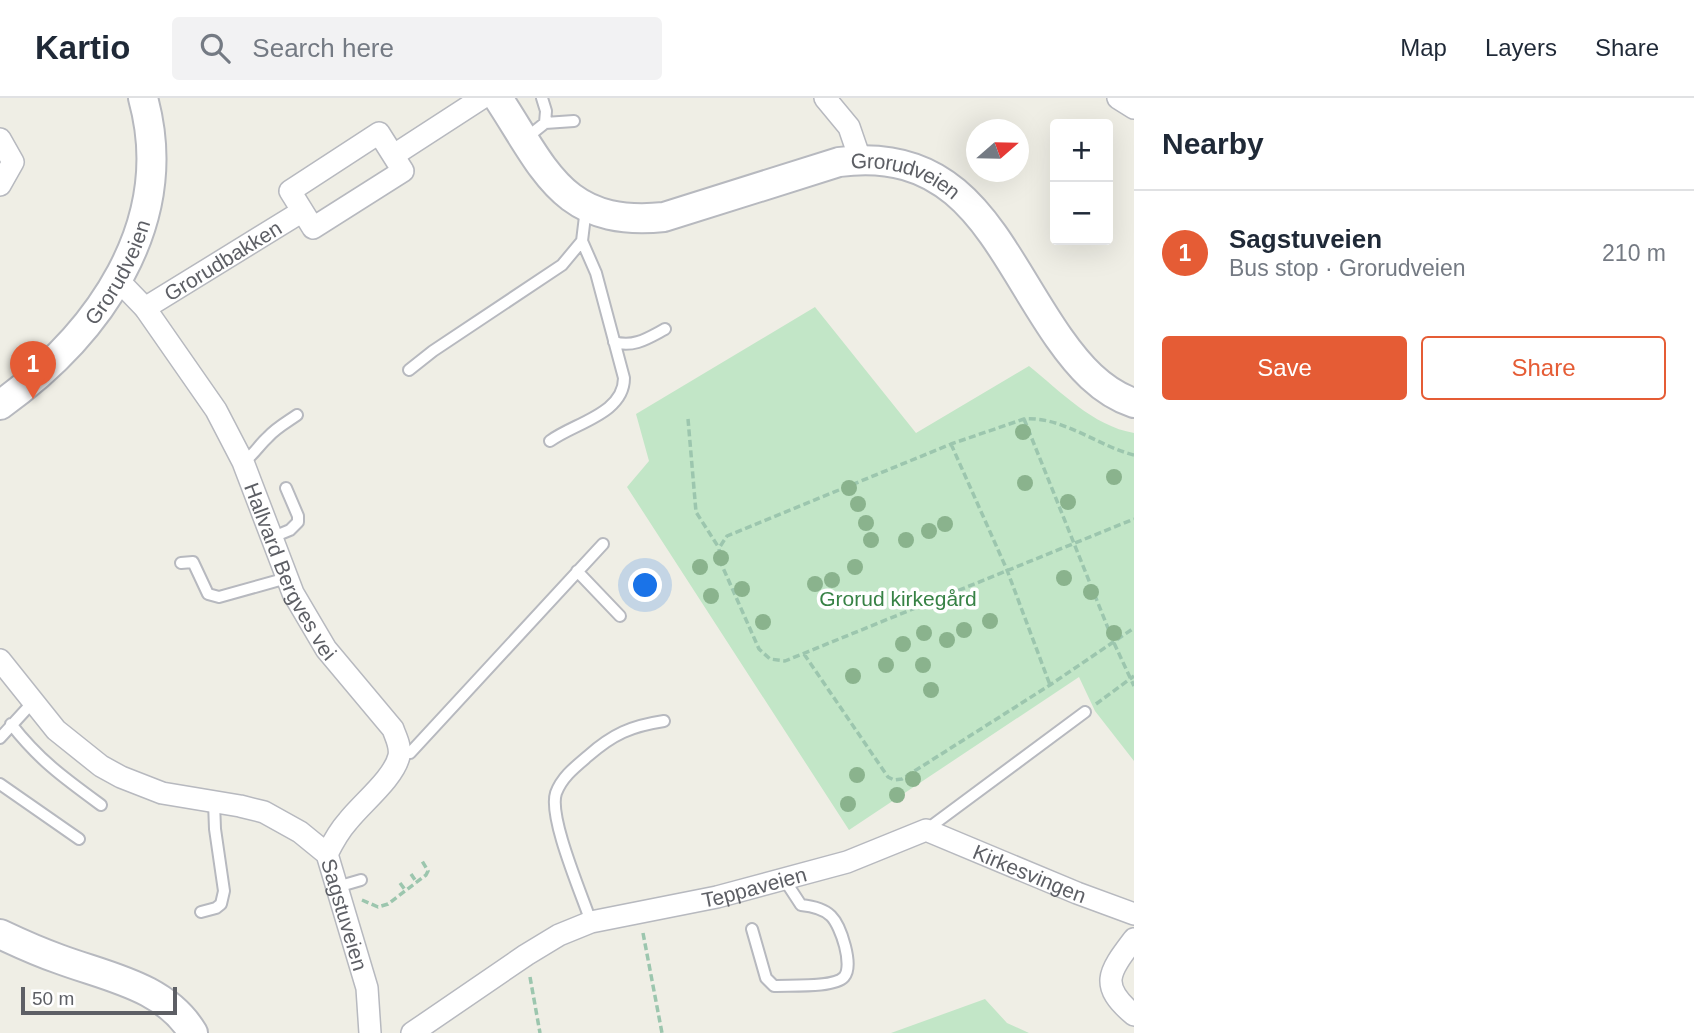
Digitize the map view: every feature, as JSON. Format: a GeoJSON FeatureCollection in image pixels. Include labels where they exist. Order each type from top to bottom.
{"type":"FeatureCollection","features":[{"type":"Feature","properties":{"kind":"street","name":"Grorudveien"},"geometry":{"type":"LineString","coordinates":[[0,405],[22,389],[62,352],[100,308],[132,252],[144,222],[152,155],[143,98]]}},
{"type":"Feature","properties":{"kind":"street"},"geometry":{"type":"LineString","coordinates":[[394,155],[482,98]]}},
{"type":"Feature","properties":{"kind":"street","name":"Grorudveien"},"geometry":{"type":"LineString","coordinates":[[498,98],[535,131],[562,190],[586,208],[627,219],[664,217],[821,166],[860,159],[892,161],[942,180],[957,192],[988,227],[1049,324],[1079,364],[1110,392],[1134,403]]}},
{"type":"Feature","properties":{"kind":"street"},"geometry":{"type":"LineString","coordinates":[[825,98],[849,127],[860,159]]}},
{"type":"Feature","properties":{"kind":"street"},"geometry":{"type":"LineString","coordinates":[[1118,98],[1134,108]]}},
{"type":"Feature","properties":{"kind":"street","name":"Grorudbakken"},"geometry":{"type":"LineString","coordinates":[[379,134],[394,155],[403,171],[313,228],[290,191],[379,134]]}},
{"type":"Feature","properties":{"kind":"street"},"geometry":{"type":"LineString","coordinates":[[0,139],[13,162],[0,185]]}},
{"type":"Feature","properties":{"kind":"street","name":"Grorudbakken"},"geometry":{"type":"LineString","coordinates":[[145,307],[301,212]]}},
{"type":"Feature","properties":{"kind":"street","name":"Hallvard Bergves vei"},"geometry":{"type":"LineString","coordinates":[[118,280],[145,307],[210,400],[243,462],[287,578],[326,649],[393,729],[409,755]]}},
{"type":"Feature","properties":{"kind":"street","name":"Sagstuveien"},"geometry":{"type":"LineString","coordinates":[[0,660],[56,730],[80,751],[121,777],[162,793],[264,812],[282,820],[327,854],[350,884],[367,988],[370,1033]]}},
{"type":"Feature","properties":{"kind":"street"},"geometry":{"type":"LineString","coordinates":[[327,854],[347,822],[409,755]]}},
{"type":"Feature","properties":{"kind":"street","name":"Teppaveien"},"geometry":{"type":"LineString","coordinates":[[412,1033],[526,954],[559,935],[591,922],[639,914],[847,862],[926,830]]}},
{"type":"Feature","properties":{"kind":"street","name":"Kirkesvingen"},"geometry":{"type":"LineString","coordinates":[[926,830],[1134,914]]}},
{"type":"Feature","properties":{"kind":"street"},"geometry":{"type":"LineString","coordinates":[[0,934],[27,947],[145,990],[172,1008],[193,1033]]}},
{"type":"Feature","properties":{"kind":"street"},"geometry":{"type":"LineString","coordinates":[[1134,941],[1114,969],[1111,992],[1119,1003],[1134,1015]]}},
{"type":"Feature","properties":{"kind":"lane"},"geometry":{"type":"LineString","coordinates":[[535,131],[546,111],[542,98]]}},
{"type":"Feature","properties":{"kind":"lane"},"geometry":{"type":"LineString","coordinates":[[535,131],[574,121]]}},
{"type":"Feature","properties":{"kind":"lane"},"geometry":{"type":"LineString","coordinates":[[550,441],[612,406],[624,387],[624,378],[596,273],[582,241],[586,208]]}},
{"type":"Feature","properties":{"kind":"lane"},"geometry":{"type":"LineString","coordinates":[[409,370],[444,343],[562,265],[582,241]]}},
{"type":"Feature","properties":{"kind":"lane"},"geometry":{"type":"LineString","coordinates":[[614,342],[625,346],[637,344],[665,329]]}},
{"type":"Feature","properties":{"kind":"lane"},"geometry":{"type":"LineString","coordinates":[[243,462],[254,454],[266,438],[297,415]]}},
{"type":"Feature","properties":{"kind":"lane"},"geometry":{"type":"LineString","coordinates":[[273,537],[290,530],[298,522],[286,488]]}},
{"type":"Feature","properties":{"kind":"lane"},"geometry":{"type":"LineString","coordinates":[[409,755],[603,544]]}},
{"type":"Feature","properties":{"kind":"lane"},"geometry":{"type":"LineString","coordinates":[[181,563],[193,562],[208,594],[219,597],[287,578]]}},
{"type":"Feature","properties":{"kind":"lane"},"geometry":{"type":"LineString","coordinates":[[577,571],[620,616]]}},
{"type":"Feature","properties":{"kind":"lane"},"geometry":{"type":"LineString","coordinates":[[0,738],[32,703]]}},
{"type":"Feature","properties":{"kind":"lane","name":"Teppaveien"},"geometry":{"type":"LineString","coordinates":[[926,830],[1085,712]]}},
{"type":"Feature","properties":{"kind":"lane"},"geometry":{"type":"LineString","coordinates":[[591,922],[555,816],[555,794],[566,775],[607,739],[638,726],[664,721]]}},
{"type":"Feature","properties":{"kind":"lane"},"geometry":{"type":"LineString","coordinates":[[11,724],[45,763],[101,805]]}},
{"type":"Feature","properties":{"kind":"lane"},"geometry":{"type":"LineString","coordinates":[[0,784],[79,839]]}},
{"type":"Feature","properties":{"kind":"lane"},"geometry":{"type":"LineString","coordinates":[[201,912],[221,904],[223,891],[214,802]]}},
{"type":"Feature","properties":{"kind":"lane"},"geometry":{"type":"LineString","coordinates":[[752,929],[766,978],[774,986],[832,984],[844,978],[849,967],[842,934],[830,915],[813,906],[801,905],[784,879]]}},
{"type":"Feature","properties":{"kind":"path"},"geometry":{"type":"LineString","coordinates":[[719,548],[727,536],[951,444],[1024,419],[1035,418],[1063,427],[1114,450],[1134,455]]}},
{"type":"Feature","properties":{"kind":"path"},"geometry":{"type":"LineString","coordinates":[[688,419],[696,512],[719,548],[720,561],[759,649],[770,659],[785,661],[1134,519]]}},
{"type":"Feature","properties":{"kind":"path"},"geometry":{"type":"LineString","coordinates":[[1024,419],[1114,643],[1134,686]]}},
{"type":"Feature","properties":{"kind":"path"},"geometry":{"type":"LineString","coordinates":[[951,444],[1007,570],[1050,685]]}},
{"type":"Feature","properties":{"kind":"path"},"geometry":{"type":"LineString","coordinates":[[804,653],[888,776],[894,780],[902,779],[1134,628]]}},
{"type":"Feature","properties":{"kind":"path"},"geometry":{"type":"LineString","coordinates":[[1085,712],[1132,677]]}},
{"type":"Feature","properties":{"kind":"path"},"geometry":{"type":"LineString","coordinates":[[350,884],[368,905],[378,907],[388,904],[417,883],[428,871],[422,861]]}},
{"type":"Feature","properties":{"kind":"path"},"geometry":{"type":"LineString","coordinates":[[411,874],[417,883]]}},
{"type":"Feature","properties":{"kind":"path"},"geometry":{"type":"LineString","coordinates":[[400,883],[406,891]]}},
{"type":"Feature","properties":{"kind":"path"},"geometry":{"type":"LineString","coordinates":[[639,914],[662,1033]]}},
{"type":"Feature","properties":{"kind":"path"},"geometry":{"type":"LineString","coordinates":[[526,954],[540,1033]]}},
{"type":"Feature","properties":{"kind":"green space","name":"Grorud kirkegård"},"geometry":{"type":"Polygon","coordinates":[[[815,307],[916,433],[1029,366],[1091,415],[1119,429],[1134,433],[1134,761],[1095,711],[1079,677],[849,830],[627,487],[649,461],[636,414],[815,307]]]}},
{"type":"Feature","properties":{"kind":"green space"},"geometry":{"type":"Polygon","coordinates":[[[985,999],[1007,1023],[1029,1033],[891,1033],[985,999]]]}},
{"type":"Feature","properties":{"kind":"place","name":"Sagstuveien"},"geometry":{"type":"Point","coordinates":[33,399]}}]}
